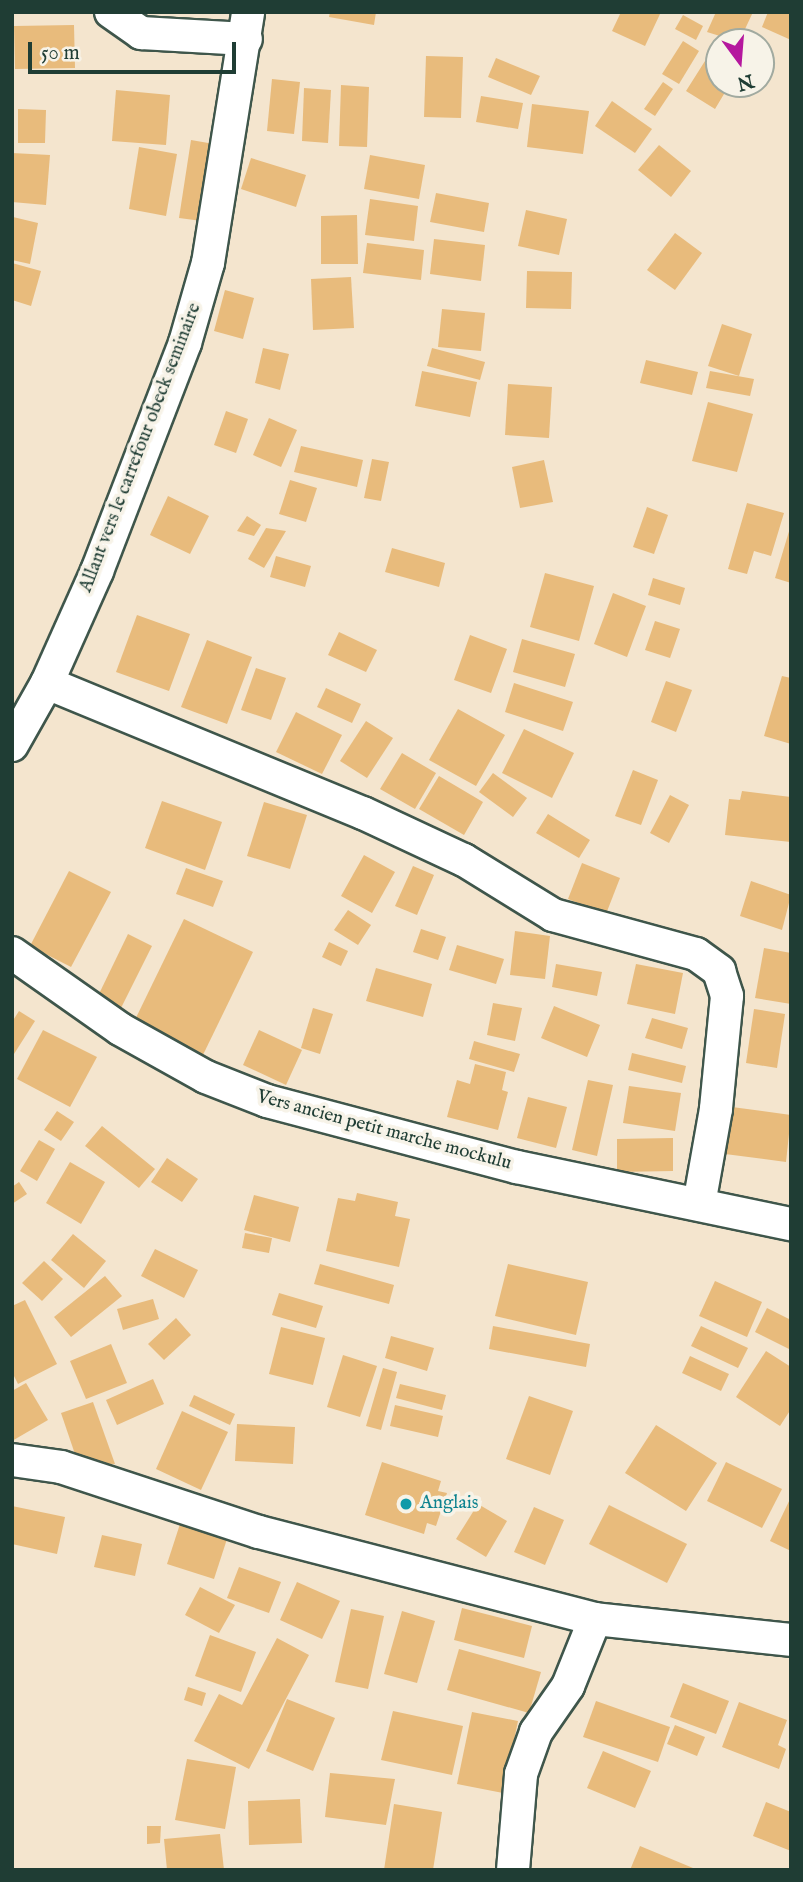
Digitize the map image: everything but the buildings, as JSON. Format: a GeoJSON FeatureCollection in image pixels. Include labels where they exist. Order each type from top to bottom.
{"type":"FeatureCollection","features":[{"type":"Feature","properties":{"kind":"street"},"geometry":{"type":"LineString","coordinates":[[111,12],[141,33],[247,26]]}},
{"type":"Feature","properties":{"kind":"street","name":"Allant vers le carrefour obeck seminaire"},"geometry":{"type":"LineString","coordinates":[[12,745],[47,683],[97,571],[185,343],[208,262],[247,26]]}},
{"type":"Feature","properties":{"kind":"street"},"geometry":{"type":"LineString","coordinates":[[47,683],[376,818],[464,860],[553,915],[696,954],[719,971],[727,996],[716,1109],[699,1204]]}},
{"type":"Feature","properties":{"kind":"street","name":"Vers ancien petit marche mockulu"},"geometry":{"type":"LineString","coordinates":[[12,953],[120,1030],[206,1077],[267,1101],[517,1167],[791,1224]]}},
{"type":"Feature","properties":{"kind":"street"},"geometry":{"type":"LineString","coordinates":[[12,1460],[61,1467],[258,1532],[595,1619],[791,1640]]}},
{"type":"Feature","properties":{"kind":"street"},"geometry":{"type":"LineString","coordinates":[[513,1870],[521,1774],[536,1732],[568,1686],[595,1619]]}},
{"type":"Feature","properties":{"kind":"place","name":"Anglais"},"geometry":{"type":"Point","coordinates":[406,1504]}}]}
